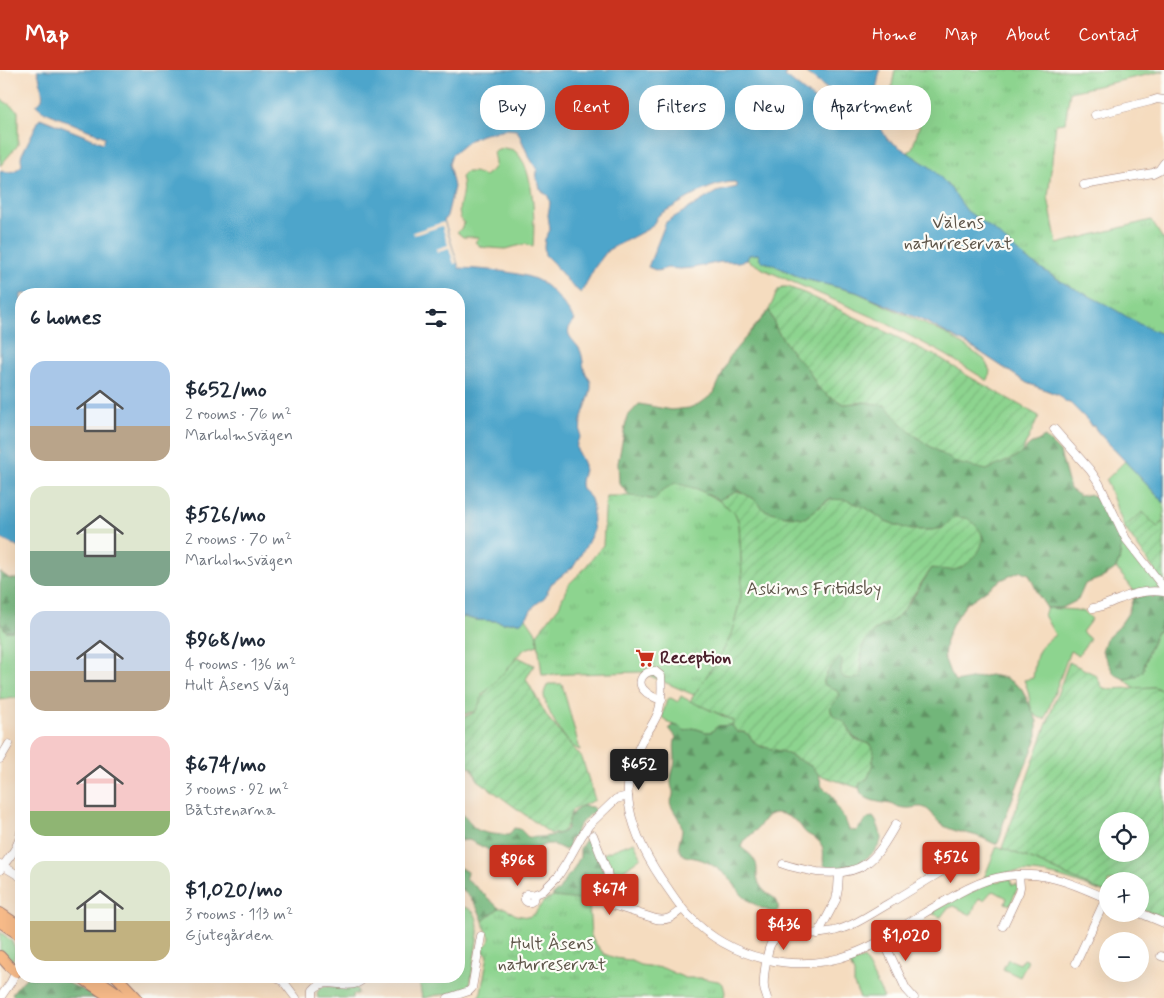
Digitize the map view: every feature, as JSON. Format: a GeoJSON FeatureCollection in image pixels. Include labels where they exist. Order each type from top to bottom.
{"type":"FeatureCollection","features":[{"type":"Feature","properties":{"kind":"main road"},"geometry":{"type":"LineString","coordinates":[[0,912],[15,923]]}},
{"type":"Feature","properties":{"kind":"main road"},"geometry":{"type":"LineString","coordinates":[[0,922],[15,932]]}},
{"type":"Feature","properties":{"kind":"main road"},"geometry":{"type":"LineString","coordinates":[[0,956],[15,971]]}},
{"type":"Feature","properties":{"kind":"main road"},"geometry":{"type":"LineString","coordinates":[[89,983],[111,998]]}},
{"type":"Feature","properties":{"kind":"main road"},"geometry":{"type":"LineString","coordinates":[[103,983],[125,998]]}},
{"type":"Feature","properties":{"kind":"main road"},"geometry":{"type":"LineString","coordinates":[[123,983],[137,998]]}},
{"type":"Feature","properties":{"kind":"street"},"geometry":{"type":"LineString","coordinates":[[1095,115],[1158,99],[1164,100]]}},
{"type":"Feature","properties":{"kind":"street"},"geometry":{"type":"LineString","coordinates":[[1084,185],[1147,175],[1159,170],[1164,163]]}},
{"type":"Feature","properties":{"kind":"street"},"geometry":{"type":"LineString","coordinates":[[1054,429],[1090,470],[1099,484],[1126,539],[1164,590],[1129,596],[1093,608]]}},
{"type":"Feature","properties":{"kind":"street"},"geometry":{"type":"LineString","coordinates":[[662,700],[654,723],[644,738],[633,764],[628,784],[628,796],[634,825],[653,866],[682,909],[717,940],[738,950],[767,960],[799,963],[826,961],[854,954],[883,940],[921,915],[972,886],[989,880],[1019,875],[1056,878],[1099,895]]}},
{"type":"Feature","properties":{"kind":"street"},"geometry":{"type":"LineString","coordinates":[[0,759],[9,744]]}},
{"type":"Feature","properties":{"kind":"street"},"geometry":{"type":"LineString","coordinates":[[533,895],[544,891],[558,876],[589,825],[616,799],[628,796]]}},
{"type":"Feature","properties":{"kind":"street"},"geometry":{"type":"LineString","coordinates":[[783,864],[811,871],[839,873],[854,870],[870,861],[887,840],[896,824]]}},
{"type":"Feature","properties":{"kind":"street"},"geometry":{"type":"LineString","coordinates":[[593,835],[607,871],[609,884],[606,899],[609,904],[662,920],[670,919],[682,909]]}},
{"type":"Feature","properties":{"kind":"street"},"geometry":{"type":"LineString","coordinates":[[15,849],[1,867],[15,874]]}},
{"type":"Feature","properties":{"kind":"street"},"geometry":{"type":"LineString","coordinates":[[766,998],[764,982],[767,960],[770,945],[777,938],[790,934],[818,934],[835,931],[855,923],[966,855]]}},
{"type":"Feature","properties":{"kind":"street"},"geometry":{"type":"LineString","coordinates":[[818,934],[836,900],[839,873]]}},
{"type":"Feature","properties":{"kind":"street"},"geometry":{"type":"LineString","coordinates":[[1003,926],[1019,892],[1019,875]]}},
{"type":"Feature","properties":{"kind":"street"},"geometry":{"type":"LineString","coordinates":[[1076,963],[1099,915]]}},
{"type":"Feature","properties":{"kind":"street"},"geometry":{"type":"LineString","coordinates":[[1149,917],[1164,923]]}},
{"type":"Feature","properties":{"kind":"street"},"geometry":{"type":"LineString","coordinates":[[448,998],[469,991],[472,988],[481,936]]}},
{"type":"Feature","properties":{"kind":"street"},"geometry":{"type":"LineString","coordinates":[[883,940],[906,989],[914,998]]}},
{"type":"Feature","properties":{"kind":"street"},"geometry":{"type":"LineString","coordinates":[[0,998],[15,974]]}},
{"type":"Feature","properties":{"kind":"street"},"geometry":{"type":"LineString","coordinates":[[285,983],[296,998]]}},
{"type":"Feature","properties":{"kind":"street"},"geometry":{"type":"LineString","coordinates":[[313,998],[313,990],[321,984],[354,985],[359,983]]}},
{"type":"Feature","properties":{"kind":"green space","name":"Välens naturreservat"},"geometry":{"type":"Polygon","coordinates":[[[895,70],[1164,70],[1070,92],[1065,123],[1056,124],[1048,197],[1057,244],[1151,220],[1164,239],[1164,503],[1094,426],[1091,426],[1070,403],[1066,402],[1059,395],[1027,383],[974,348],[924,321],[856,292],[801,278],[761,261],[912,149],[918,130],[931,130],[931,85],[892,85],[895,70]]]}},
{"type":"Feature","properties":{"kind":"green space"},"geometry":{"type":"Polygon","coordinates":[[[0,99],[18,111],[18,145],[0,166],[0,99]]]}},
{"type":"Feature","properties":{"kind":"green space"},"geometry":{"type":"Polygon","coordinates":[[[504,148],[515,151],[522,159],[527,170],[532,196],[533,247],[526,244],[505,249],[481,247],[475,242],[479,237],[463,237],[457,232],[464,223],[459,213],[463,190],[461,177],[466,172],[474,172],[485,176],[495,166],[493,152],[504,148]]]}},
{"type":"Feature","properties":{"kind":"green space"},"geometry":{"type":"Polygon","coordinates":[[[758,254],[761,261],[801,278],[856,292],[948,335],[984,359],[990,371],[988,381],[946,355],[880,320],[765,270],[747,260],[749,255],[758,254]]]}},
{"type":"Feature","properties":{"kind":"green space"},"geometry":{"type":"Polygon","coordinates":[[[781,287],[788,287],[804,293],[942,359],[1039,416],[1022,452],[1018,456],[987,470],[957,463],[910,432],[885,405],[864,402],[844,404],[827,395],[817,386],[808,369],[793,354],[777,330],[769,310],[781,287]]]}},
{"type":"Feature","properties":{"kind":"green space"},"geometry":{"type":"Polygon","coordinates":[[[769,310],[777,330],[793,354],[808,369],[817,386],[844,404],[864,402],[885,405],[925,443],[938,451],[1004,461],[1018,456],[1030,445],[1045,437],[1060,452],[1070,489],[1080,496],[1091,494],[1102,505],[1122,541],[1116,568],[1104,577],[1085,584],[1078,600],[1062,608],[1047,608],[1029,574],[1021,571],[1001,580],[966,604],[953,623],[946,640],[944,657],[955,682],[990,675],[1006,678],[1022,689],[1037,721],[1037,737],[1003,824],[998,843],[995,844],[977,836],[947,828],[925,808],[900,807],[870,800],[862,794],[859,784],[868,778],[874,755],[870,744],[853,737],[846,724],[833,716],[830,708],[839,694],[823,684],[825,676],[840,658],[842,658],[843,662],[841,669],[862,670],[861,656],[866,640],[899,614],[911,600],[932,568],[953,570],[954,517],[944,528],[910,530],[885,521],[866,508],[829,499],[805,518],[785,516],[764,510],[754,499],[739,491],[718,500],[697,489],[655,500],[630,496],[619,483],[618,463],[627,417],[639,404],[671,410],[689,408],[701,403],[714,393],[730,356],[769,310]]]}},
{"type":"Feature","properties":{"kind":"green space"},"geometry":{"type":"Polygon","coordinates":[[[1125,461],[1164,503],[1164,523],[1157,528],[1124,527],[1106,480],[1125,461]]]}},
{"type":"Feature","properties":{"kind":"green space"},"geometry":{"type":"Polygon","coordinates":[[[675,483],[697,489],[718,500],[735,513],[739,523],[742,576],[741,597],[731,635],[723,652],[694,695],[641,672],[542,675],[537,634],[559,606],[568,585],[584,569],[603,545],[606,496],[630,496],[655,500],[660,492],[675,483]]]}},
{"type":"Feature","properties":{"kind":"green space","name":"Askims Fritidsby"},"geometry":{"type":"Polygon","coordinates":[[[739,491],[754,499],[764,510],[785,516],[805,518],[830,499],[846,500],[866,508],[885,521],[910,530],[943,528],[954,517],[967,518],[981,533],[981,547],[974,558],[958,569],[932,568],[895,619],[881,626],[870,635],[862,650],[860,677],[855,679],[844,678],[841,673],[842,659],[840,658],[825,676],[823,684],[837,691],[839,695],[830,708],[833,714],[846,724],[854,738],[869,744],[873,750],[874,755],[868,778],[859,784],[859,788],[819,775],[813,767],[784,752],[757,745],[749,735],[744,732],[737,732],[732,725],[733,720],[690,701],[723,651],[731,635],[741,597],[742,576],[739,523],[735,513],[718,500],[739,491]]]}},
{"type":"Feature","properties":{"kind":"green space"},"geometry":{"type":"Polygon","coordinates":[[[1143,512],[1157,527],[1164,523],[1164,584],[1124,527],[1143,512]]]}},
{"type":"Feature","properties":{"kind":"green space"},"geometry":{"type":"Polygon","coordinates":[[[1122,541],[1129,546],[1162,589],[1135,592],[1116,568],[1122,541]]]}},
{"type":"Feature","properties":{"kind":"green space"},"geometry":{"type":"Polygon","coordinates":[[[0,572],[10,579],[15,579],[15,628],[13,631],[6,631],[0,622],[0,572]]]}},
{"type":"Feature","properties":{"kind":"green space"},"geometry":{"type":"Polygon","coordinates":[[[1153,594],[1164,595],[1164,626],[1157,632],[1148,652],[1143,671],[1135,677],[1124,679],[1114,674],[1102,651],[1106,639],[1118,628],[1128,613],[1133,598],[1153,594]]]}},
{"type":"Feature","properties":{"kind":"green space"},"geometry":{"type":"Polygon","coordinates":[[[1047,608],[1085,612],[1092,619],[1082,632],[1090,639],[1078,655],[1070,651],[1045,719],[1040,718],[1032,711],[1024,680],[1033,678],[1040,648],[1055,635],[1044,615],[1047,608]]]}},
{"type":"Feature","properties":{"kind":"green space"},"geometry":{"type":"Polygon","coordinates":[[[465,617],[504,623],[519,623],[526,618],[537,634],[538,645],[525,649],[516,657],[495,685],[482,694],[483,707],[480,712],[465,714],[465,617]]]}},
{"type":"Feature","properties":{"kind":"green space"},"geometry":{"type":"Polygon","coordinates":[[[0,622],[6,631],[13,631],[15,628],[15,698],[0,700],[0,622]]]}},
{"type":"Feature","properties":{"kind":"green space"},"geometry":{"type":"Polygon","coordinates":[[[1164,626],[1164,692],[1155,687],[1135,688],[1124,679],[1135,677],[1143,671],[1148,652],[1157,632],[1164,626]]]}},
{"type":"Feature","properties":{"kind":"green space"},"geometry":{"type":"Polygon","coordinates":[[[518,657],[534,665],[526,679],[548,718],[582,758],[595,800],[572,810],[567,826],[563,831],[551,834],[478,780],[471,767],[465,768],[465,716],[475,712],[484,694],[518,657]]]}},
{"type":"Feature","properties":{"kind":"green space"},"geometry":{"type":"Polygon","coordinates":[[[1069,662],[1096,675],[1102,687],[1107,689],[1155,687],[1164,692],[1164,918],[1149,912],[1149,872],[1099,872],[1099,890],[1036,861],[1002,848],[1069,662]]]}},
{"type":"Feature","properties":{"kind":"green space"},"geometry":{"type":"Polygon","coordinates":[[[548,684],[562,684],[580,750],[569,742],[552,718],[544,695],[548,684]]]}},
{"type":"Feature","properties":{"kind":"green space"},"geometry":{"type":"Polygon","coordinates":[[[681,696],[734,721],[732,725],[718,726],[711,732],[706,732],[697,729],[685,731],[668,723],[662,717],[667,699],[671,698],[678,702],[681,696]]]}},
{"type":"Feature","properties":{"kind":"green space"},"geometry":{"type":"Polygon","coordinates":[[[673,725],[681,727],[685,731],[692,728],[711,732],[718,726],[732,725],[737,732],[744,732],[749,735],[754,742],[762,747],[784,752],[813,767],[819,775],[822,787],[834,799],[849,830],[856,831],[868,818],[873,817],[880,830],[880,844],[873,853],[857,864],[847,868],[831,870],[824,865],[823,848],[818,840],[806,833],[799,824],[790,818],[778,813],[769,815],[743,841],[741,847],[755,862],[759,883],[764,891],[775,899],[778,910],[772,912],[753,903],[742,895],[728,877],[719,870],[703,860],[688,857],[681,853],[679,845],[682,827],[670,803],[673,795],[671,780],[675,763],[674,746],[676,737],[669,728],[673,725]]]}},
{"type":"Feature","properties":{"kind":"green space"},"geometry":{"type":"Polygon","coordinates":[[[583,806],[592,807],[595,810],[579,825],[575,837],[569,840],[570,847],[565,850],[548,844],[531,853],[520,852],[513,855],[505,851],[489,850],[469,840],[465,840],[465,817],[479,831],[509,835],[514,828],[520,829],[528,837],[537,837],[556,835],[565,831],[571,815],[583,806]]]}},
{"type":"Feature","properties":{"kind":"green space"},"geometry":{"type":"Polygon","coordinates":[[[589,834],[606,874],[605,893],[588,901],[553,897],[553,894],[559,890],[572,872],[580,857],[580,849],[589,834]]]}},
{"type":"Feature","properties":{"kind":"green space"},"geometry":{"type":"Polygon","coordinates":[[[634,842],[641,857],[621,872],[609,868],[603,854],[634,842]]]}},
{"type":"Feature","properties":{"kind":"green space"},"geometry":{"type":"Polygon","coordinates":[[[997,846],[1036,861],[1099,891],[1062,878],[1032,872],[1001,874],[984,878],[997,846]]]}},
{"type":"Feature","properties":{"kind":"green space"},"geometry":{"type":"Polygon","coordinates":[[[465,871],[467,872],[466,878],[499,908],[483,921],[474,902],[465,893],[465,871]]]}},
{"type":"Feature","properties":{"kind":"green space"},"geometry":{"type":"Polygon","coordinates":[[[1010,879],[1012,885],[1017,884],[1018,887],[1010,905],[1005,903],[1007,898],[994,891],[984,900],[979,898],[971,915],[954,906],[947,909],[941,917],[931,913],[984,884],[1010,879]]]}},
{"type":"Feature","properties":{"kind":"green space","name":"Hult Åsens naturreservat"},"geometry":{"type":"Polygon","coordinates":[[[553,897],[589,901],[591,936],[604,954],[629,960],[640,965],[663,968],[685,978],[718,981],[723,984],[724,998],[478,998],[481,992],[488,955],[483,952],[483,948],[489,942],[490,937],[483,921],[499,908],[505,908],[516,915],[528,917],[534,914],[544,901],[553,897]]]}},
{"type":"Feature","properties":{"kind":"green space"},"geometry":{"type":"Polygon","coordinates":[[[465,907],[468,908],[474,913],[478,924],[470,986],[463,991],[455,993],[422,998],[420,983],[465,983],[465,907]]]}},
{"type":"Feature","properties":{"kind":"green space"},"geometry":{"type":"Polygon","coordinates":[[[0,932],[14,945],[15,953],[11,963],[0,954],[0,932]]]}},
{"type":"Feature","properties":{"kind":"green space"},"geometry":{"type":"Polygon","coordinates":[[[864,958],[884,998],[860,998],[854,985],[854,974],[850,964],[864,958]]]}},
{"type":"Feature","properties":{"kind":"green space"},"geometry":{"type":"Polygon","coordinates":[[[1008,959],[1020,964],[1023,959],[1028,961],[1020,977],[1003,969],[1008,959]]]}},
{"type":"Feature","properties":{"kind":"green space"},"geometry":{"type":"Polygon","coordinates":[[[21,983],[68,983],[96,998],[16,998],[12,994],[21,983]]]}},
{"type":"Feature","properties":{"kind":"green space"},"geometry":{"type":"Polygon","coordinates":[[[323,986],[356,988],[358,994],[353,995],[353,998],[318,998],[318,991],[323,986]]]}},
{"type":"Feature","properties":{"kind":"water"},"geometry":{"type":"Polygon","coordinates":[[[37,70],[787,70],[785,76],[796,85],[735,85],[735,130],[803,130],[803,90],[813,98],[813,130],[882,130],[887,139],[933,169],[952,190],[967,211],[994,230],[1025,258],[1064,283],[1141,325],[1164,335],[1164,503],[1094,426],[1091,426],[1070,403],[1066,402],[1059,395],[1027,383],[974,348],[924,321],[856,292],[801,278],[761,261],[758,254],[749,255],[747,260],[739,262],[721,262],[692,268],[667,268],[658,271],[648,267],[666,222],[716,192],[737,187],[735,182],[716,185],[696,194],[660,214],[650,228],[608,250],[595,267],[581,293],[571,285],[545,255],[545,239],[550,230],[548,215],[550,203],[548,196],[540,189],[536,179],[537,170],[516,130],[545,130],[545,85],[480,85],[480,130],[502,130],[470,140],[452,155],[449,164],[454,187],[447,216],[444,220],[459,268],[501,271],[524,275],[541,282],[551,290],[575,320],[568,332],[581,351],[585,371],[591,384],[581,421],[580,438],[577,446],[584,465],[581,486],[591,499],[594,530],[574,566],[551,584],[545,597],[534,606],[526,618],[519,623],[504,623],[465,617],[465,288],[15,288],[15,546],[0,538],[0,171],[12,171],[22,165],[22,154],[40,118],[103,143],[105,137],[43,111],[36,105],[42,97],[37,70]]]}},
{"type":"Feature","properties":{"kind":"water"},"geometry":{"type":"Polygon","coordinates":[[[802,70],[880,70],[877,85],[822,85],[802,70]]]}},
{"type":"Feature","properties":{"kind":"pier"},"geometry":{"type":"Polygon","coordinates":[[[444,222],[457,263],[454,264],[449,248],[437,252],[436,249],[448,245],[442,226],[414,235],[413,232],[444,222]]]}},
{"type":"Feature","properties":{"kind":"place","name":"Reception"},"geometry":{"type":"Point","coordinates":[645,658]}}]}
